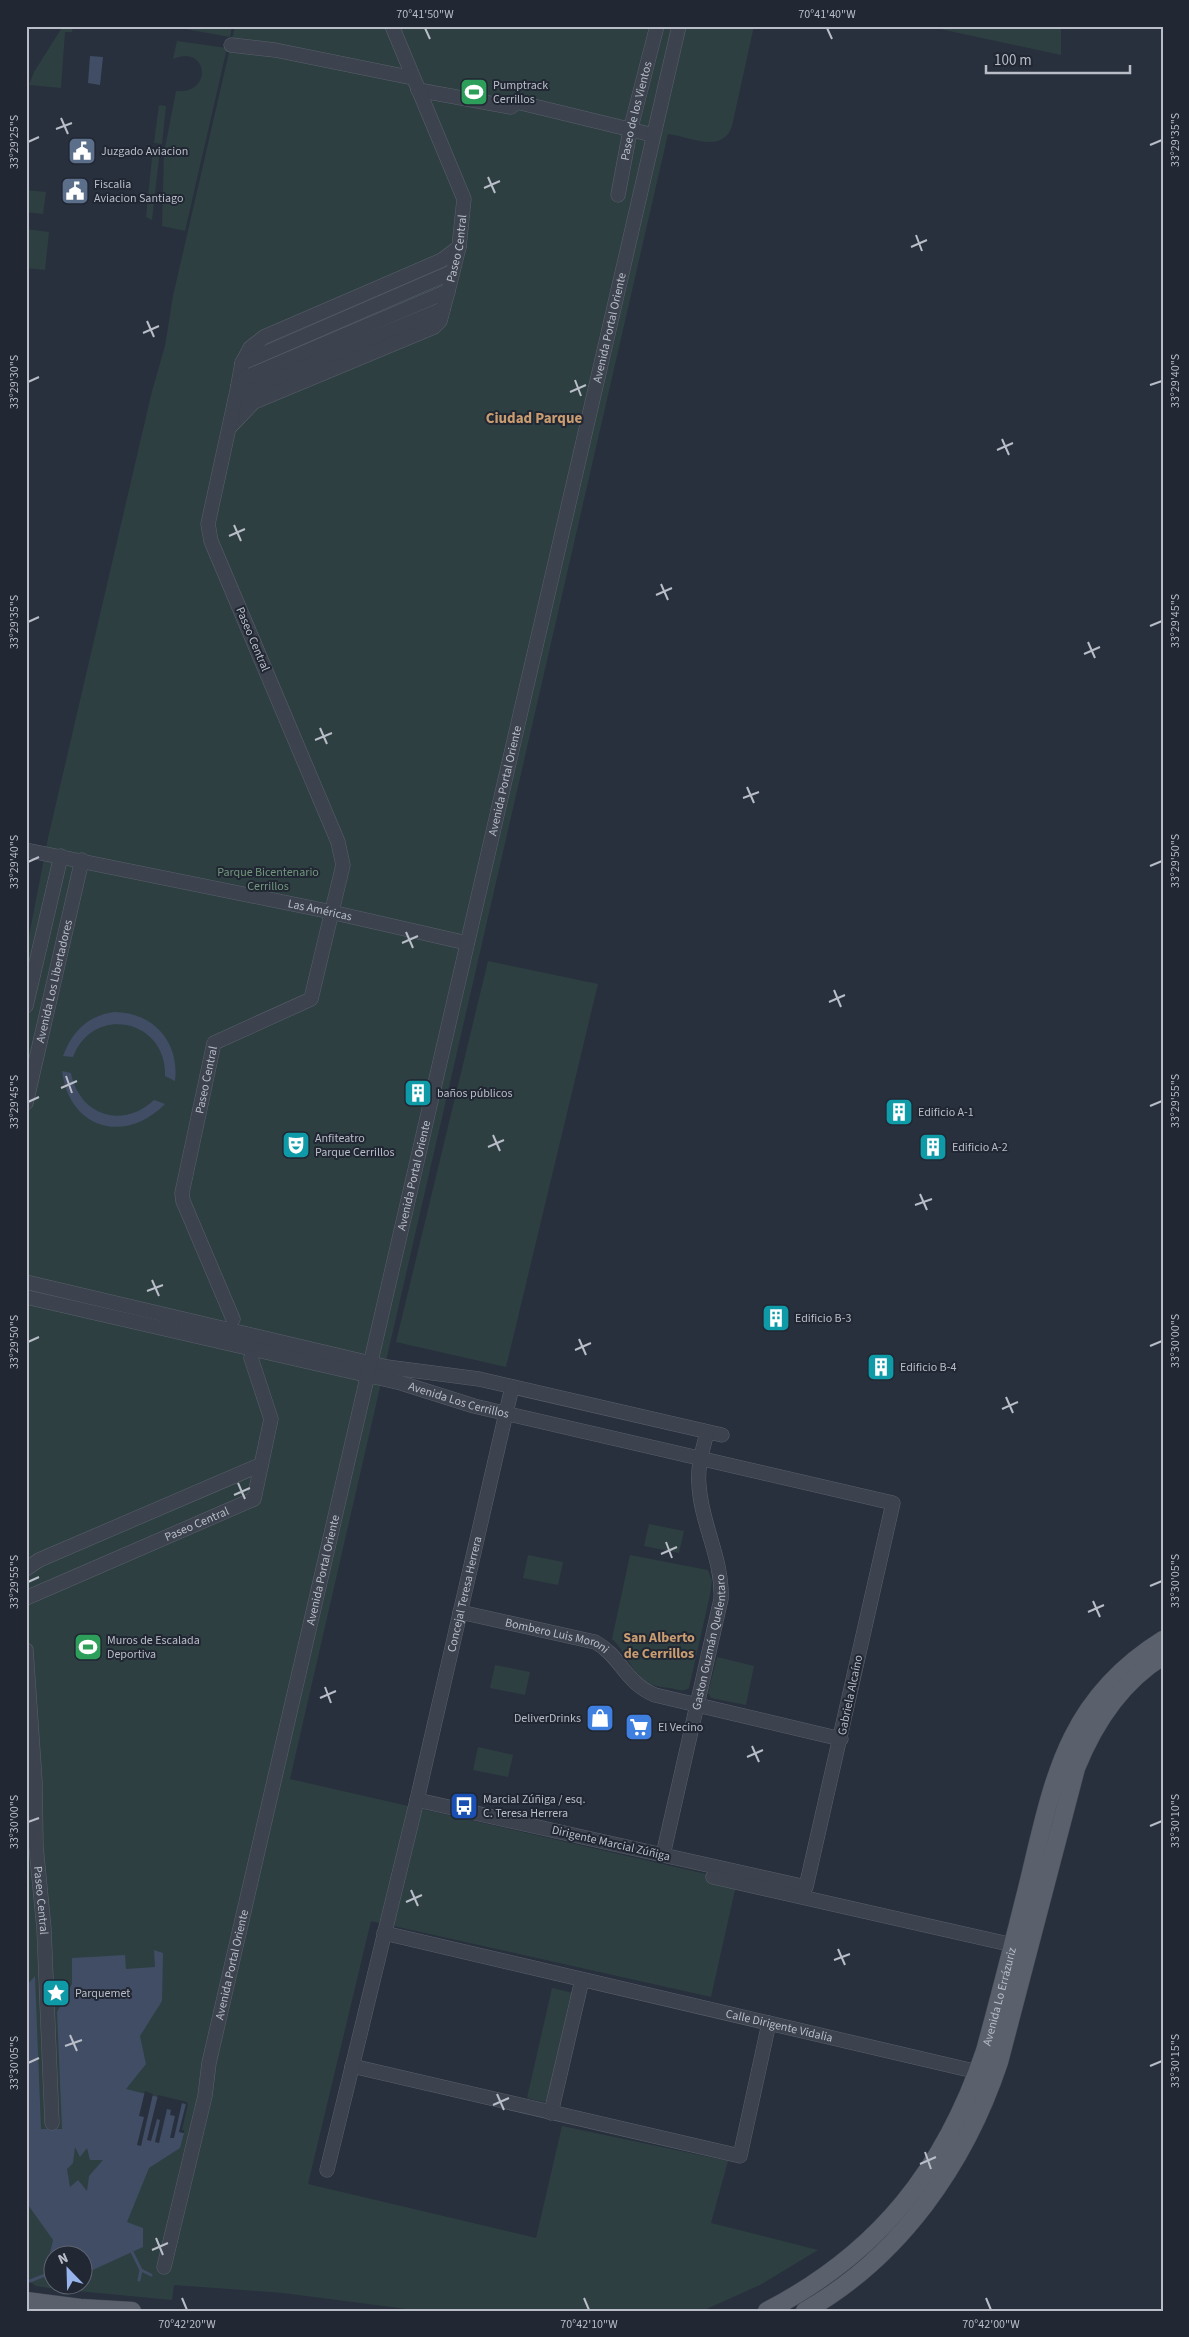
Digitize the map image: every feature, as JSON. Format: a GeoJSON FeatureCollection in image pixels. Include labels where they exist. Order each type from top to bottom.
{"type":"FeatureCollection","features":[{"type":"Feature","properties":{"kind":"main road","name":"Avenida Lo Errázuriz"},"geometry":{"type":"LineString","coordinates":[[767,2311],[834,2270],[865,2244],[896,2214],[923,2180],[941,2151],[960,2116],[978,2072],[1013,1945],[1050,1797],[1070,1740],[1089,1709],[1112,1681],[1139,1656],[1163,1640]]}},
{"type":"Feature","properties":{"kind":"main road","name":"Avenida Lo Errázuriz"},"geometry":{"type":"LineString","coordinates":[[805,2311],[843,2286],[890,2245],[932,2196],[966,2142],[985,2102],[999,2062],[1076,1768],[1092,1733],[1110,1706],[1132,1681],[1163,1656]]}},
{"type":"Feature","properties":{"kind":"main road"},"geometry":{"type":"LineString","coordinates":[[26,2301],[80,2308],[132,2311]]}},
{"type":"Feature","properties":{"kind":"street","name":"Paseo Central"},"geometry":{"type":"LineString","coordinates":[[234,1319],[183,1202],[182,1193],[214,1043],[311,999],[342,872],[341,850],[208,533],[208,524],[233,406],[238,386],[244,378],[254,372],[448,291],[459,247],[464,199],[392,26]]}},
{"type":"Feature","properties":{"kind":"street","name":"Paseo de los Vientos"},"geometry":{"type":"LineString","coordinates":[[618,195],[630,131],[657,26]]}},
{"type":"Feature","properties":{"kind":"street","name":"Avenida Portal Oriente"},"geometry":{"type":"LineString","coordinates":[[164,2266],[206,2096],[209,2063],[679,26]]}},
{"type":"Feature","properties":{"kind":"street"},"geometry":{"type":"LineString","coordinates":[[230,45],[275,50],[509,107],[513,106],[516,102],[653,135]]}},
{"type":"Feature","properties":{"kind":"street"},"geometry":{"type":"LineString","coordinates":[[238,386],[242,363],[250,348],[264,337],[442,260],[459,247]]}},
{"type":"Feature","properties":{"kind":"street"},"geometry":{"type":"LineString","coordinates":[[242,363],[452,272]]}},
{"type":"Feature","properties":{"kind":"street"},"geometry":{"type":"LineString","coordinates":[[229,428],[254,402],[434,327],[439,323],[448,291]]}},
{"type":"Feature","properties":{"kind":"street"},"geometry":{"type":"LineString","coordinates":[[233,406],[246,392],[255,387],[443,309]]}},
{"type":"Feature","properties":{"kind":"street","name":"Las Américas"},"geometry":{"type":"LineString","coordinates":[[26,850],[82,860],[467,943]]}},
{"type":"Feature","properties":{"kind":"street","name":"Avenida Los Libertadores"},"geometry":{"type":"LineString","coordinates":[[26,1006],[61,856]]}},
{"type":"Feature","properties":{"kind":"street","name":"Avenida Los Libertadores"},"geometry":{"type":"LineString","coordinates":[[26,1103],[82,860]]}},
{"type":"Feature","properties":{"kind":"street","name":"Avenida Los Cerrillos"},"geometry":{"type":"LineString","coordinates":[[26,1282],[368,1369],[505,1413],[893,1503]]}},
{"type":"Feature","properties":{"kind":"street","name":"Avenida Los Cerrillos"},"geometry":{"type":"LineString","coordinates":[[26,1297],[368,1369],[413,1371],[479,1379],[722,1435]]}},
{"type":"Feature","properties":{"kind":"street","name":"Paseo Central"},"geometry":{"type":"LineString","coordinates":[[26,1598],[254,1499],[271,1419],[251,1358]]}},
{"type":"Feature","properties":{"kind":"street","name":"Concejal Teresa Herrera"},"geometry":{"type":"LineString","coordinates":[[327,2170],[416,1800],[512,1387]]}},
{"type":"Feature","properties":{"kind":"street","name":"Gaston Guzmán Quelentaro"},"geometry":{"type":"LineString","coordinates":[[663,1855],[696,1705],[719,1614],[722,1584],[700,1498],[699,1473],[707,1432]]}},
{"type":"Feature","properties":{"kind":"street"},"geometry":{"type":"LineString","coordinates":[[26,1569],[48,1556],[260,1465]]}},
{"type":"Feature","properties":{"kind":"street","name":"Gabriela Alcaíno"},"geometry":{"type":"LineString","coordinates":[[806,1887],[893,1503]]}},
{"type":"Feature","properties":{"kind":"street","name":"Bombero Luis Moroni"},"geometry":{"type":"LineString","coordinates":[[460,1612],[594,1642],[606,1648],[628,1678],[644,1691],[841,1739]]}},
{"type":"Feature","properties":{"kind":"street","name":"Paseo Central"},"geometry":{"type":"LineString","coordinates":[[26,1650],[35,1781],[36,1846],[44,1929],[52,2123]]}},
{"type":"Feature","properties":{"kind":"street","name":"Dirigente Marcial Zúñiga"},"geometry":{"type":"LineString","coordinates":[[416,1800],[806,1887]]}},
{"type":"Feature","properties":{"kind":"street"},"geometry":{"type":"LineString","coordinates":[[713,1877],[1013,1945]]}},
{"type":"Feature","properties":{"kind":"street","name":"Calle Dirigente Vidalia"},"geometry":{"type":"LineString","coordinates":[[384,1933],[978,2072]]}},
{"type":"Feature","properties":{"kind":"street"},"geometry":{"type":"LineString","coordinates":[[551,2113],[582,1980]]}},
{"type":"Feature","properties":{"kind":"street"},"geometry":{"type":"LineString","coordinates":[[352,2066],[740,2156],[769,2023]]}},
{"type":"Feature","properties":{"kind":"green space"},"geometry":{"type":"Polygon","coordinates":[[[63,26],[73,27],[72,32],[65,32],[61,88],[29,85],[34,72],[63,26]]]}},
{"type":"Feature","properties":{"kind":"green space"},"geometry":{"type":"Polygon","coordinates":[[[168,26],[232,26],[230,37],[168,26]]]}},
{"type":"Feature","properties":{"kind":"green space","name":"Parque Bicentenario Cerrillos"},"geometry":{"type":"Polygon","coordinates":[[[235,26],[754,26],[732,126],[727,135],[721,140],[704,142],[668,134],[290,1779],[737,1881],[711,1997],[371,1921],[308,2184],[536,2238],[562,2126],[728,2161],[711,2223],[818,2250],[760,2285],[702,2311],[422,2311],[283,2293],[174,2285],[172,2300],[92,2292],[92,2244],[42,2244],[42,2287],[36,2286],[26,2279],[26,951],[48,838],[152,391],[165,346],[173,296],[235,26]]]}},
{"type":"Feature","properties":{"kind":"green space"},"geometry":{"type":"Polygon","coordinates":[[[926,26],[1061,26],[1061,55],[926,26]]]}},
{"type":"Feature","properties":{"kind":"green space"},"geometry":{"type":"Polygon","coordinates":[[[177,41],[227,48],[185,231],[162,226],[164,153],[176,91],[188,90],[196,85],[201,78],[202,70],[194,58],[185,56],[173,59],[177,41]]]}},
{"type":"Feature","properties":{"kind":"green space"},"geometry":{"type":"Polygon","coordinates":[[[159,105],[166,106],[162,144],[154,143],[159,105]]]}},
{"type":"Feature","properties":{"kind":"green space"},"geometry":{"type":"Polygon","coordinates":[[[153,148],[160,149],[152,220],[146,217],[153,148]]]}},
{"type":"Feature","properties":{"kind":"green space"},"geometry":{"type":"Polygon","coordinates":[[[26,190],[46,192],[43,214],[26,212],[26,190]]]}},
{"type":"Feature","properties":{"kind":"green space"},"geometry":{"type":"Polygon","coordinates":[[[26,229],[49,232],[45,270],[26,268],[26,229]]]}},
{"type":"Feature","properties":{"kind":"green space"},"geometry":{"type":"Polygon","coordinates":[[[488,961],[598,984],[506,1367],[396,1342],[488,961]]]}},
{"type":"Feature","properties":{"kind":"green space"},"geometry":{"type":"Polygon","coordinates":[[[649,1524],[684,1531],[679,1553],[644,1546],[649,1524]]]}},
{"type":"Feature","properties":{"kind":"green space"},"geometry":{"type":"Polygon","coordinates":[[[528,1555],[563,1562],[558,1585],[523,1578],[528,1555]]]}},
{"type":"Feature","properties":{"kind":"green space"},"geometry":{"type":"Polygon","coordinates":[[[630,1555],[708,1570],[712,1581],[710,1595],[689,1688],[685,1690],[653,1685],[644,1680],[634,1670],[622,1650],[612,1639],[630,1555]]]}},
{"type":"Feature","properties":{"kind":"green space"},"geometry":{"type":"Polygon","coordinates":[[[717,1657],[754,1666],[746,1705],[711,1698],[708,1693],[717,1657]]]}},
{"type":"Feature","properties":{"kind":"green space"},"geometry":{"type":"Polygon","coordinates":[[[495,1665],[530,1672],[525,1695],[490,1688],[495,1665]]]}},
{"type":"Feature","properties":{"kind":"green space"},"geometry":{"type":"Polygon","coordinates":[[[478,1747],[513,1755],[508,1777],[473,1770],[478,1747]]]}},
{"type":"Feature","properties":{"kind":"green space"},"geometry":{"type":"Polygon","coordinates":[[[552,1988],[573,1993],[547,2103],[527,2098],[552,1988]]]}},
{"type":"Feature","properties":{"kind":"water"},"geometry":{"type":"Polygon","coordinates":[[[90,56],[103,57],[100,85],[88,83],[90,56]]]}},
{"type":"Feature","properties":{"kind":"water"},"geometry":{"type":"Polygon","coordinates":[[[114,1012],[128,1013],[141,1017],[161,1032],[173,1054],[175,1081],[165,1076],[162,1057],[154,1042],[142,1031],[127,1025],[111,1025],[96,1030],[83,1040],[73,1057],[63,1056],[71,1039],[82,1026],[96,1017],[114,1012]]]}},
{"type":"Feature","properties":{"kind":"water"},"geometry":{"type":"Polygon","coordinates":[[[62,1071],[71,1073],[83,1099],[92,1108],[104,1114],[116,1116],[129,1114],[142,1109],[154,1100],[165,1104],[149,1117],[133,1124],[117,1127],[101,1125],[87,1118],[75,1106],[67,1091],[62,1071]]]}},
{"type":"Feature","properties":{"kind":"water"},"geometry":{"type":"Polygon","coordinates":[[[154,1950],[163,1953],[162,2001],[140,2036],[146,2064],[126,2089],[186,2104],[179,2132],[184,2133],[180,2148],[149,2168],[127,2222],[143,2228],[143,2247],[92,2270],[92,2244],[52,2244],[53,2240],[26,2202],[26,1986],[35,1976],[41,2129],[62,2129],[57,2012],[72,1984],[72,1958],[125,1955],[126,1969],[155,1967],[154,1950]],[[75,2147],[73,2163],[67,2169],[70,2187],[78,2180],[87,2191],[89,2176],[103,2160],[90,2160],[87,2148],[80,2157],[75,2147]]]}},
{"type":"Feature","properties":{"kind":"pier"},"geometry":{"type":"Polygon","coordinates":[[[145,2091],[153,2094],[141,2146],[137,2145],[144,2117],[139,2116],[145,2091]]]}},
{"type":"Feature","properties":{"kind":"pier"},"geometry":{"type":"Polygon","coordinates":[[[158,2095],[187,2102],[188,2104],[182,2130],[184,2130],[184,2133],[179,2132],[186,2104],[182,2103],[174,2138],[170,2138],[175,2116],[170,2115],[171,2110],[167,2109],[159,2143],[155,2142],[160,2120],[157,2119],[151,2141],[147,2140],[158,2095]]]}},
{"type":"Feature","properties":{"kind":"waterway"},"geometry":{"type":"LineString","coordinates":[[132,2252],[141,2270],[151,2275]]}},
{"type":"Feature","properties":{"kind":"waterway"},"geometry":{"type":"LineString","coordinates":[[139,2280],[141,2270]]}},
{"type":"Feature","properties":{"kind":"waterway"},"geometry":{"type":"LineString","coordinates":[[30,2281],[42,2276]]}},
{"type":"Feature","properties":{"kind":"place","name":"Pumptrack Cerrillos"},"geometry":{"type":"Point","coordinates":[474,92]}},
{"type":"Feature","properties":{"kind":"place","name":"Juzgado Aviacion"},"geometry":{"type":"Point","coordinates":[82,151]}},
{"type":"Feature","properties":{"kind":"place","name":"Fiscalia Aviacion Santiago"},"geometry":{"type":"Point","coordinates":[75,191]}},
{"type":"Feature","properties":{"kind":"place","name":"baños públicos"},"geometry":{"type":"Point","coordinates":[418,1093]}},
{"type":"Feature","properties":{"kind":"place","name":"Edificio A-1"},"geometry":{"type":"Point","coordinates":[899,1112]}},
{"type":"Feature","properties":{"kind":"place","name":"Anfiteatro Parque Cerrillos"},"geometry":{"type":"Point","coordinates":[296,1145]}},
{"type":"Feature","properties":{"kind":"place","name":"Edificio A-2"},"geometry":{"type":"Point","coordinates":[933,1147]}},
{"type":"Feature","properties":{"kind":"place","name":"Edificio B-3"},"geometry":{"type":"Point","coordinates":[776,1318]}},
{"type":"Feature","properties":{"kind":"place","name":"Edificio B-4"},"geometry":{"type":"Point","coordinates":[881,1367]}},
{"type":"Feature","properties":{"kind":"place","name":"Muros de Escalada Deportiva"},"geometry":{"type":"Point","coordinates":[88,1647]}},
{"type":"Feature","properties":{"kind":"place","name":"DeliverDrinks"},"geometry":{"type":"Point","coordinates":[600,1718]}},
{"type":"Feature","properties":{"kind":"place","name":"El Vecino"},"geometry":{"type":"Point","coordinates":[639,1727]}},
{"type":"Feature","properties":{"kind":"place","name":"Marcial Zúñiga / esq. C. Teresa Herrera"},"geometry":{"type":"Point","coordinates":[464,1806]}},
{"type":"Feature","properties":{"kind":"place","name":"Parquemet"},"geometry":{"type":"Point","coordinates":[56,1993]}},
{"type":"Feature","properties":{"kind":"district","name":"Ciudad Parque"},"geometry":{"type":"Point","coordinates":[534,418]}},
{"type":"Feature","properties":{"kind":"district","name":"San Alberto de Cerrillos"},"geometry":{"type":"Point","coordinates":[659,1645]}}]}
